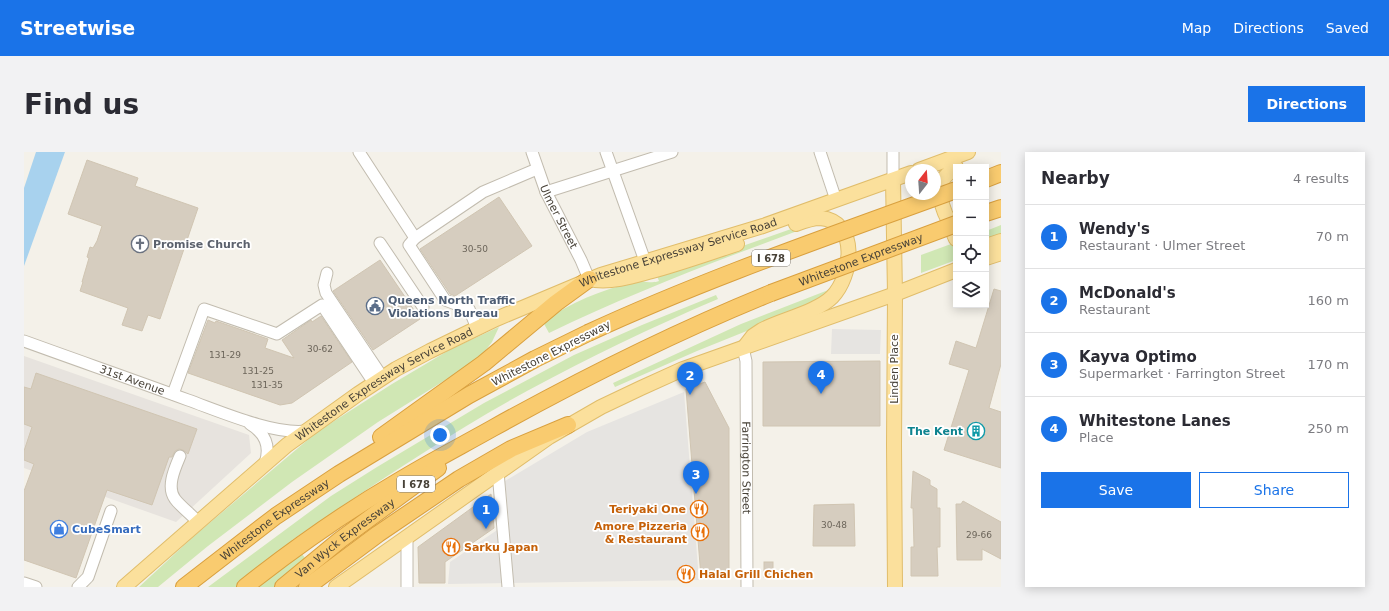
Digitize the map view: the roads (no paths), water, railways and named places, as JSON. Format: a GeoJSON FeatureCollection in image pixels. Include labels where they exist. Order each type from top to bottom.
{"type":"FeatureCollection","features":[{"type":"Feature","properties":{"kind":"highway"},"geometry":{"type":"LineString","coordinates":[[989,178],[1001,173]]}},
{"type":"Feature","properties":{"kind":"highway","name":"Whitestone Expressway"},"geometry":{"type":"LineString","coordinates":[[184,587],[276,516],[339,474],[453,404],[519,368],[588,333],[642,308],[953,191]]}},
{"type":"Feature","properties":{"kind":"highway"},"geometry":{"type":"LineString","coordinates":[[989,212],[1001,208]]}},
{"type":"Feature","properties":{"kind":"highway","name":"Whitestone Expressway"},"geometry":{"type":"LineString","coordinates":[[245,587],[348,512],[396,482],[527,409],[641,351],[771,293],[953,225]]}},
{"type":"Feature","properties":{"kind":"highway"},"geometry":{"type":"LineString","coordinates":[[276,516],[414,412],[484,363],[556,303],[589,279]]}},
{"type":"Feature","properties":{"kind":"highway","name":"Van Wyck Expressway"},"geometry":{"type":"LineString","coordinates":[[283,587],[366,520],[449,460],[527,409]]}},
{"type":"Feature","properties":{"kind":"highway"},"geometry":{"type":"LineString","coordinates":[[313,582],[384,530],[459,479],[511,449],[568,425]]}},
{"type":"Feature","properties":{"kind":"main road"},"geometry":{"type":"LineString","coordinates":[[935,164],[968,152]]}},
{"type":"Feature","properties":{"kind":"main road"},"geometry":{"type":"LineString","coordinates":[[961,164],[981,152]]}},
{"type":"Feature","properties":{"kind":"main road"},"geometry":{"type":"LineString","coordinates":[[953,169],[941,181],[938,193],[955,236]]}},
{"type":"Feature","properties":{"kind":"main road","name":"Whitestone Expressway Service Road"},"geometry":{"type":"LineString","coordinates":[[124,587],[265,463],[306,431],[378,381],[430,351],[477,328],[589,279],[763,226],[905,175]]}},
{"type":"Feature","properties":{"kind":"main road","name":"Linden Place"},"geometry":{"type":"LineString","coordinates":[[893,180],[895,294],[895,587]]}},
{"type":"Feature","properties":{"kind":"main road"},"geometry":{"type":"LineString","coordinates":[[589,279],[610,281],[636,275],[682,262],[812,218],[825,219],[837,225],[843,231],[846,238],[849,258],[844,275],[836,293],[822,304],[762,330],[743,348]]}},
{"type":"Feature","properties":{"kind":"main road"},"geometry":{"type":"LineString","coordinates":[[989,245],[1001,241]]}},
{"type":"Feature","properties":{"kind":"main road"},"geometry":{"type":"LineString","coordinates":[[989,257],[1001,253]]}},
{"type":"Feature","properties":{"kind":"main road"},"geometry":{"type":"LineString","coordinates":[[336,587],[498,472],[568,425],[595,410],[654,382],[696,365],[895,294],[953,271]]}},
{"type":"Feature","properties":{"kind":"street"},"geometry":{"type":"LineString","coordinates":[[359,152],[415,238]]}},
{"type":"Feature","properties":{"kind":"street","name":"Ulmer Street"},"geometry":{"type":"LineString","coordinates":[[532,152],[537,170],[546,192],[581,260],[589,279]]}},
{"type":"Feature","properties":{"kind":"street"},"geometry":{"type":"LineString","coordinates":[[606,152],[645,261]]}},
{"type":"Feature","properties":{"kind":"street"},"geometry":{"type":"LineString","coordinates":[[546,192],[672,152]]}},
{"type":"Feature","properties":{"kind":"street"},"geometry":{"type":"LineString","coordinates":[[820,152],[836,200]]}},
{"type":"Feature","properties":{"kind":"street","name":"Linden Place"},"geometry":{"type":"LineString","coordinates":[[893,152],[893,180]]}},
{"type":"Feature","properties":{"kind":"street"},"geometry":{"type":"LineString","coordinates":[[477,328],[469,308],[445,300],[409,245],[415,238],[483,192],[537,170]]}},
{"type":"Feature","properties":{"kind":"street"},"geometry":{"type":"LineString","coordinates":[[380,243],[423,307]]}},
{"type":"Feature","properties":{"kind":"street"},"geometry":{"type":"LineString","coordinates":[[327,274],[324,284],[326,293],[378,381]]}},
{"type":"Feature","properties":{"kind":"street"},"geometry":{"type":"LineString","coordinates":[[173,394],[204,309],[277,334],[322,304],[378,381]]}},
{"type":"Feature","properties":{"kind":"street","name":"31st Avenue"},"geometry":{"type":"LineString","coordinates":[[24,341],[241,418],[283,430],[306,431]]}},
{"type":"Feature","properties":{"kind":"street","name":"Farrington Street"},"geometry":{"type":"LineString","coordinates":[[743,348],[746,360],[746,587]]}},
{"type":"Feature","properties":{"kind":"street","name":"31st Avenue"},"geometry":{"type":"LineString","coordinates":[[241,418],[257,428],[265,439],[267,447],[265,463]]}},
{"type":"Feature","properties":{"kind":"street"},"geometry":{"type":"LineString","coordinates":[[180,456],[174,470],[172,492],[175,499],[198,522]]}},
{"type":"Feature","properties":{"kind":"street"},"geometry":{"type":"LineString","coordinates":[[498,472],[508,587]]}},
{"type":"Feature","properties":{"kind":"street"},"geometry":{"type":"LineString","coordinates":[[78,587],[88,577],[111,511]]}},
{"type":"Feature","properties":{"kind":"street"},"geometry":{"type":"LineString","coordinates":[[407,537],[407,587]]}},
{"type":"Feature","properties":{"kind":"street"},"geometry":{"type":"LineString","coordinates":[[24,583],[36,587]]}},
{"type":"Feature","properties":{"kind":"water"},"geometry":{"type":"Polygon","coordinates":[[[36,152],[65,152],[24,266],[24,188],[36,152]]]}},
{"type":"Feature","properties":{"kind":"place","name":"Promise Church"},"geometry":{"type":"Point","coordinates":[140,244]}},
{"type":"Feature","properties":{"kind":"place","name":"Queens North Traffic Violations Bureau"},"geometry":{"type":"Point","coordinates":[375,306]}},
{"type":"Feature","properties":{"kind":"place","name":"Whitestone Lanes"},"geometry":{"type":"Point","coordinates":[821,394]}},
{"type":"Feature","properties":{"kind":"place","name":"McDonald's"},"geometry":{"type":"Point","coordinates":[690,395]}},
{"type":"Feature","properties":{"kind":"place","name":"The Kent"},"geometry":{"type":"Point","coordinates":[976,431]}},
{"type":"Feature","properties":{"kind":"place","name":"Kayva Optimo"},"geometry":{"type":"Point","coordinates":[696,494]}},
{"type":"Feature","properties":{"kind":"place","name":"Teriyaki One"},"geometry":{"type":"Point","coordinates":[699,509]}},
{"type":"Feature","properties":{"kind":"place","name":"CubeSmart"},"geometry":{"type":"Point","coordinates":[59,529]}},
{"type":"Feature","properties":{"kind":"place","name":"Wendy's"},"geometry":{"type":"Point","coordinates":[486,529]}},
{"type":"Feature","properties":{"kind":"place","name":"Amore Pizzeria & Restaurant"},"geometry":{"type":"Point","coordinates":[700,532]}},
{"type":"Feature","properties":{"kind":"place","name":"Sarku Japan"},"geometry":{"type":"Point","coordinates":[451,547]}},
{"type":"Feature","properties":{"kind":"place","name":"Halal Grill Chichen"},"geometry":{"type":"Point","coordinates":[686,574]}}]}
